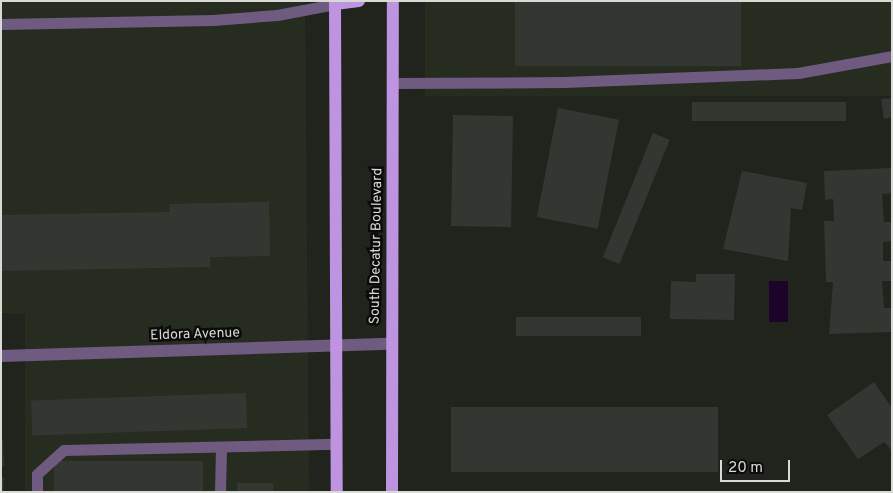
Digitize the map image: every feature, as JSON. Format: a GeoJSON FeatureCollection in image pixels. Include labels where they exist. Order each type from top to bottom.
{"type":"FeatureCollection","features":[{"type":"Feature","properties":{"kind":"main road"},"geometry":{"type":"LineString","coordinates":[[337,492],[332,2],[358,1]]}},
{"type":"Feature","properties":{"kind":"main road","name":"South Decatur Boulevard"},"geometry":{"type":"LineString","coordinates":[[392,492],[390,344],[393,1]]}},
{"type":"Feature","properties":{"kind":"street","name":"Eldora Avenue"},"geometry":{"type":"LineString","coordinates":[[1,356],[390,344]]}},
{"type":"Feature","properties":{"kind":"lane"},"geometry":{"type":"LineString","coordinates":[[1,24],[213,20],[277,15],[332,2]]}},
{"type":"Feature","properties":{"kind":"lane"},"geometry":{"type":"LineString","coordinates":[[393,83],[564,82],[798,73],[892,56]]}},
{"type":"Feature","properties":{"kind":"lane"},"geometry":{"type":"LineString","coordinates":[[37,492],[37,474],[64,450],[221,449],[336,444]]}},
{"type":"Feature","properties":{"kind":"lane"},"geometry":{"type":"LineString","coordinates":[[220,492],[221,449]]}},
{"type":"Feature","properties":{"kind":"shaded area"},"geometry":{"type":"Polygon","coordinates":[[[1,1],[305,1],[309,492],[25,492],[25,314],[1,313],[1,1]]]}},
{"type":"Feature","properties":{"kind":"shaded area"},"geometry":{"type":"Polygon","coordinates":[[[425,1],[892,1],[892,96],[425,96],[425,1]]]}},
{"type":"Feature","properties":{"kind":"shaded area"},"geometry":{"type":"Polygon","coordinates":[[[769,281],[788,281],[788,322],[769,322],[769,281]]]}},
{"type":"Feature","properties":{"kind":"building"},"geometry":{"type":"Polygon","coordinates":[[[515,1],[741,1],[741,66],[515,66],[515,1]]]}},
{"type":"Feature","properties":{"kind":"building"},"geometry":{"type":"Polygon","coordinates":[[[892,98],[892,117],[884,119],[881,99],[892,98]]]}},
{"type":"Feature","properties":{"kind":"building"},"geometry":{"type":"Polygon","coordinates":[[[692,102],[846,102],[846,121],[692,121],[692,102]]]}},
{"type":"Feature","properties":{"kind":"building"},"geometry":{"type":"Polygon","coordinates":[[[558,108],[619,120],[598,229],[537,217],[558,108]]]}},
{"type":"Feature","properties":{"kind":"building"},"geometry":{"type":"Polygon","coordinates":[[[453,115],[513,116],[511,227],[451,226],[453,115]]]}},
{"type":"Feature","properties":{"kind":"building"},"geometry":{"type":"Polygon","coordinates":[[[653,133],[670,140],[619,264],[603,257],[653,133]]]}},
{"type":"Feature","properties":{"kind":"building"},"geometry":{"type":"Polygon","coordinates":[[[891,168],[892,193],[882,194],[884,222],[891,222],[892,241],[883,242],[883,261],[891,261],[892,281],[882,281],[884,308],[891,308],[892,332],[829,334],[833,282],[826,282],[824,221],[834,221],[833,199],[825,200],[824,171],[891,168]]]}},
{"type":"Feature","properties":{"kind":"building"},"geometry":{"type":"Polygon","coordinates":[[[742,171],[807,183],[802,210],[791,208],[788,261],[723,249],[742,171]]]}},
{"type":"Feature","properties":{"kind":"building"},"geometry":{"type":"Polygon","coordinates":[[[269,202],[270,256],[210,257],[210,267],[1,271],[1,215],[170,212],[169,204],[269,202]]]}},
{"type":"Feature","properties":{"kind":"building"},"geometry":{"type":"Polygon","coordinates":[[[696,274],[735,274],[734,320],[670,319],[671,281],[696,282],[696,274]]]}},
{"type":"Feature","properties":{"kind":"building"},"geometry":{"type":"Polygon","coordinates":[[[516,317],[641,317],[641,336],[516,336],[516,317]]]}},
{"type":"Feature","properties":{"kind":"building"},"geometry":{"type":"Polygon","coordinates":[[[874,382],[892,408],[892,451],[884,442],[858,459],[827,415],[874,382]]]}},
{"type":"Feature","properties":{"kind":"building"},"geometry":{"type":"Polygon","coordinates":[[[246,393],[247,428],[32,435],[31,401],[246,393]]]}},
{"type":"Feature","properties":{"kind":"building"},"geometry":{"type":"Polygon","coordinates":[[[451,407],[718,407],[718,472],[451,472],[451,407]]]}},
{"type":"Feature","properties":{"kind":"building"},"geometry":{"type":"Polygon","coordinates":[[[1,439],[3,439],[4,467],[1,467],[1,439]]]}},
{"type":"Feature","properties":{"kind":"building"},"geometry":{"type":"Polygon","coordinates":[[[54,461],[203,461],[203,492],[54,492],[54,461]]]}},
{"type":"Feature","properties":{"kind":"building"},"geometry":{"type":"Polygon","coordinates":[[[1,477],[4,477],[3,492],[1,492],[1,477]]]}},
{"type":"Feature","properties":{"kind":"building"},"geometry":{"type":"Polygon","coordinates":[[[237,483],[273,483],[273,492],[237,492],[237,483]]]}}]}
